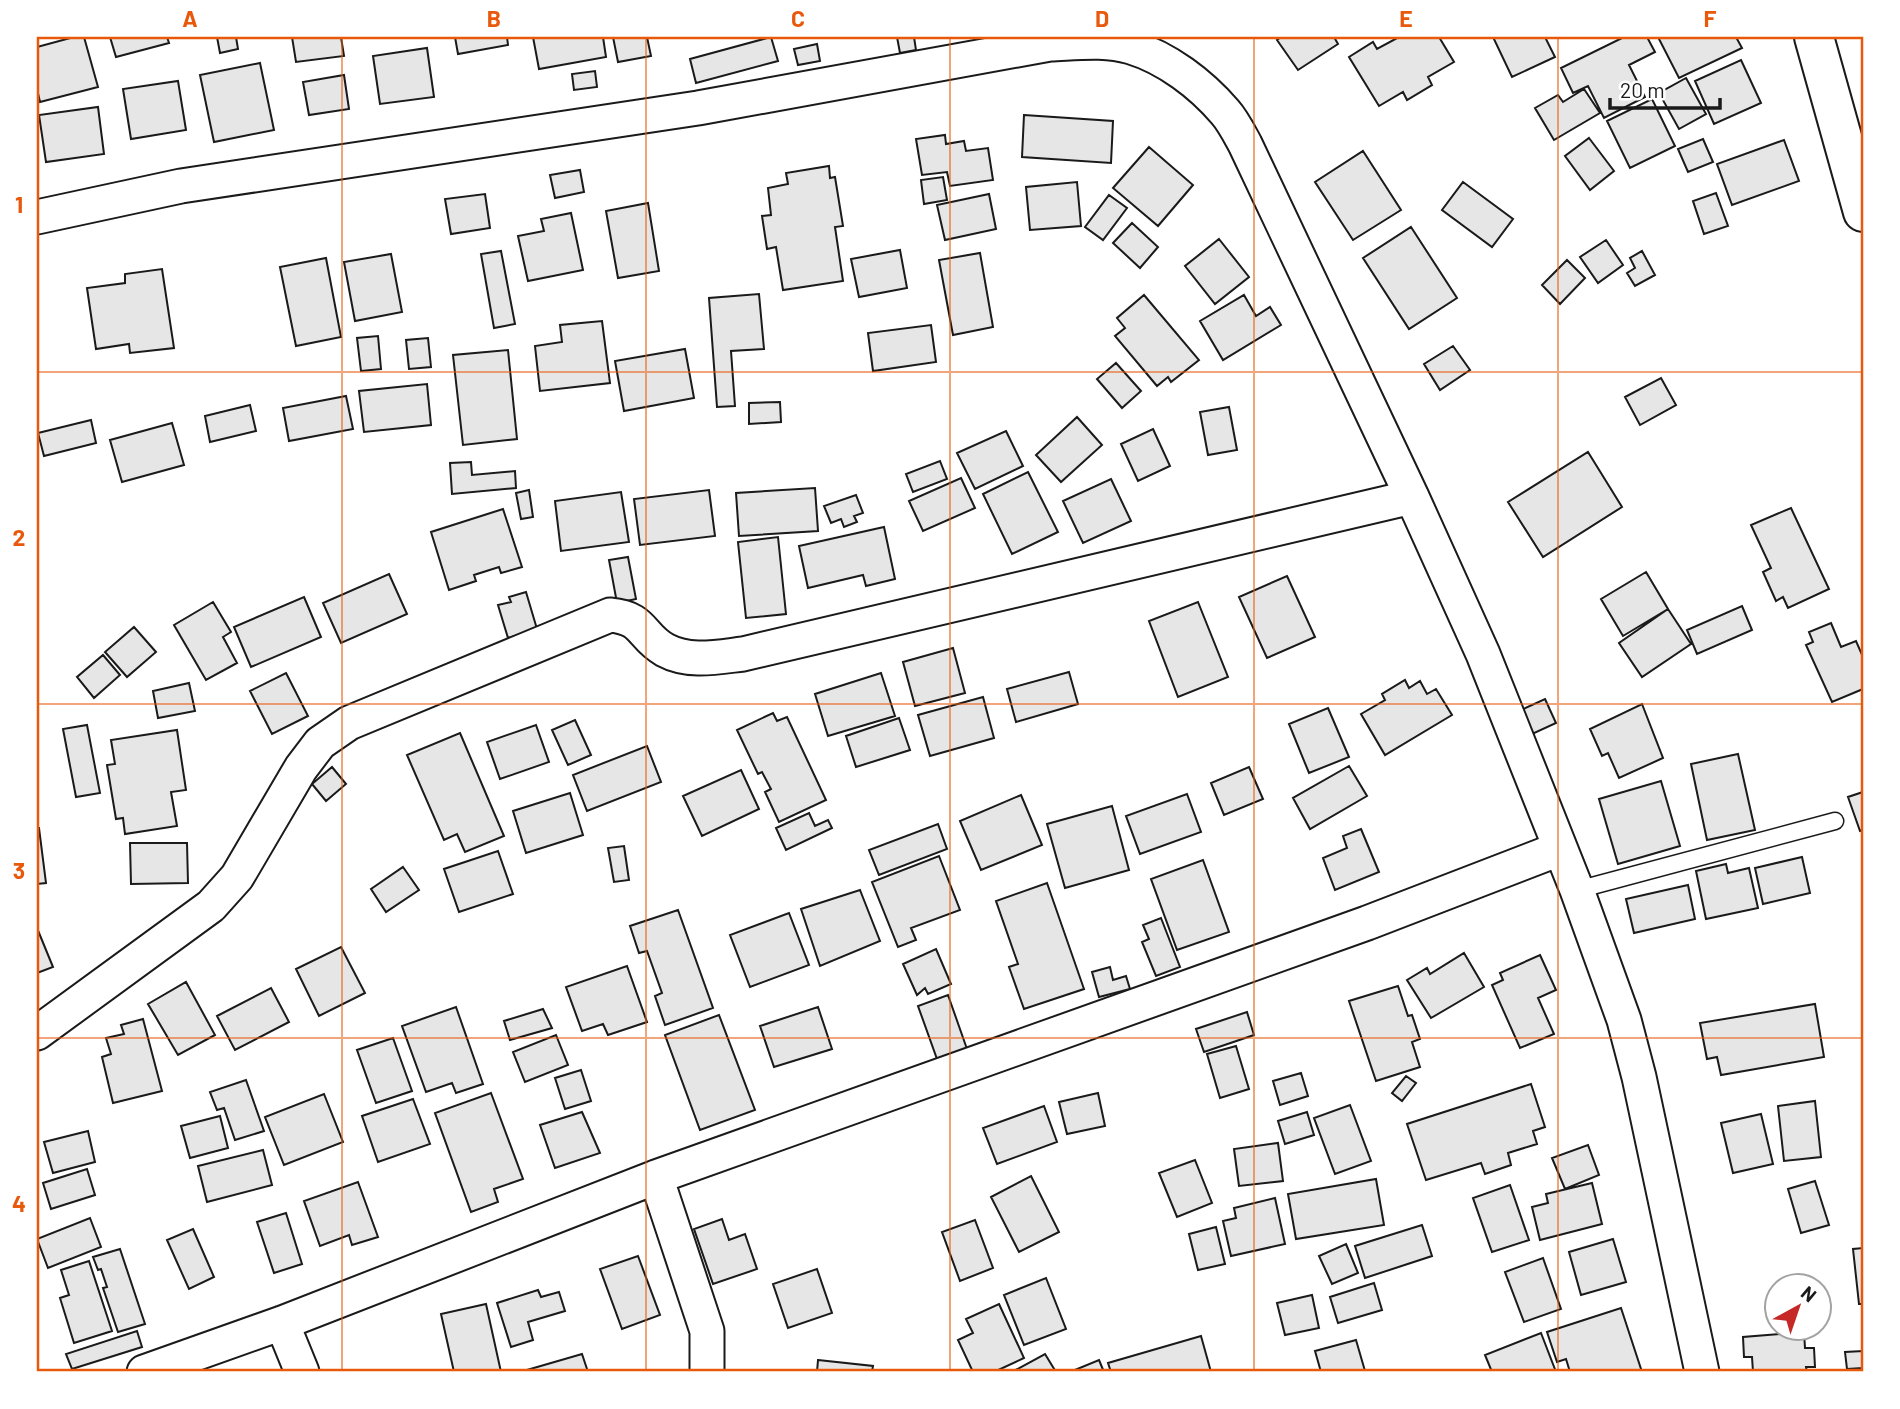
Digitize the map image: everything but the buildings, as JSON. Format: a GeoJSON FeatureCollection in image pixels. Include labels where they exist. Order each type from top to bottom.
{"type":"FeatureCollection","features":[{"type":"Feature","properties":{"kind":"street"},"geometry":{"type":"LineString","coordinates":[[1814,37],[1863,212]]}},
{"type":"Feature","properties":{"kind":"street"},"geometry":{"type":"LineString","coordinates":[[37,217],[181,186],[698,108],[1049,44],[1132,42],[1201,87],[1227,114],[1245,144],[1412,497],[1483,654],[1577,890],[1624,1020],[1642,1090],[1702,1372]]}},
{"type":"Feature","properties":{"kind":"street"},"geometry":{"type":"LineString","coordinates":[[37,1033],[211,906],[237,877],[301,768],[320,743],[349,723],[610,615],[626,617],[637,623],[653,641],[677,654],[706,659],[743,654],[1412,497]]}},
{"type":"Feature","properties":{"kind":"street"},"geometry":{"type":"LineString","coordinates":[[144,1372],[282,1323],[656,1177],[1342,932],[1559,849]]}},
{"type":"Feature","properties":{"kind":"street"},"geometry":{"type":"LineString","coordinates":[[656,1177],[707,1331],[707,1372]]}},
{"type":"Feature","properties":{"kind":"street"},"geometry":{"type":"LineString","coordinates":[[282,1323],[302,1372]]}},
{"type":"Feature","properties":{"kind":"lane"},"geometry":{"type":"LineString","coordinates":[[1577,890],[1835,821]]}}]}
